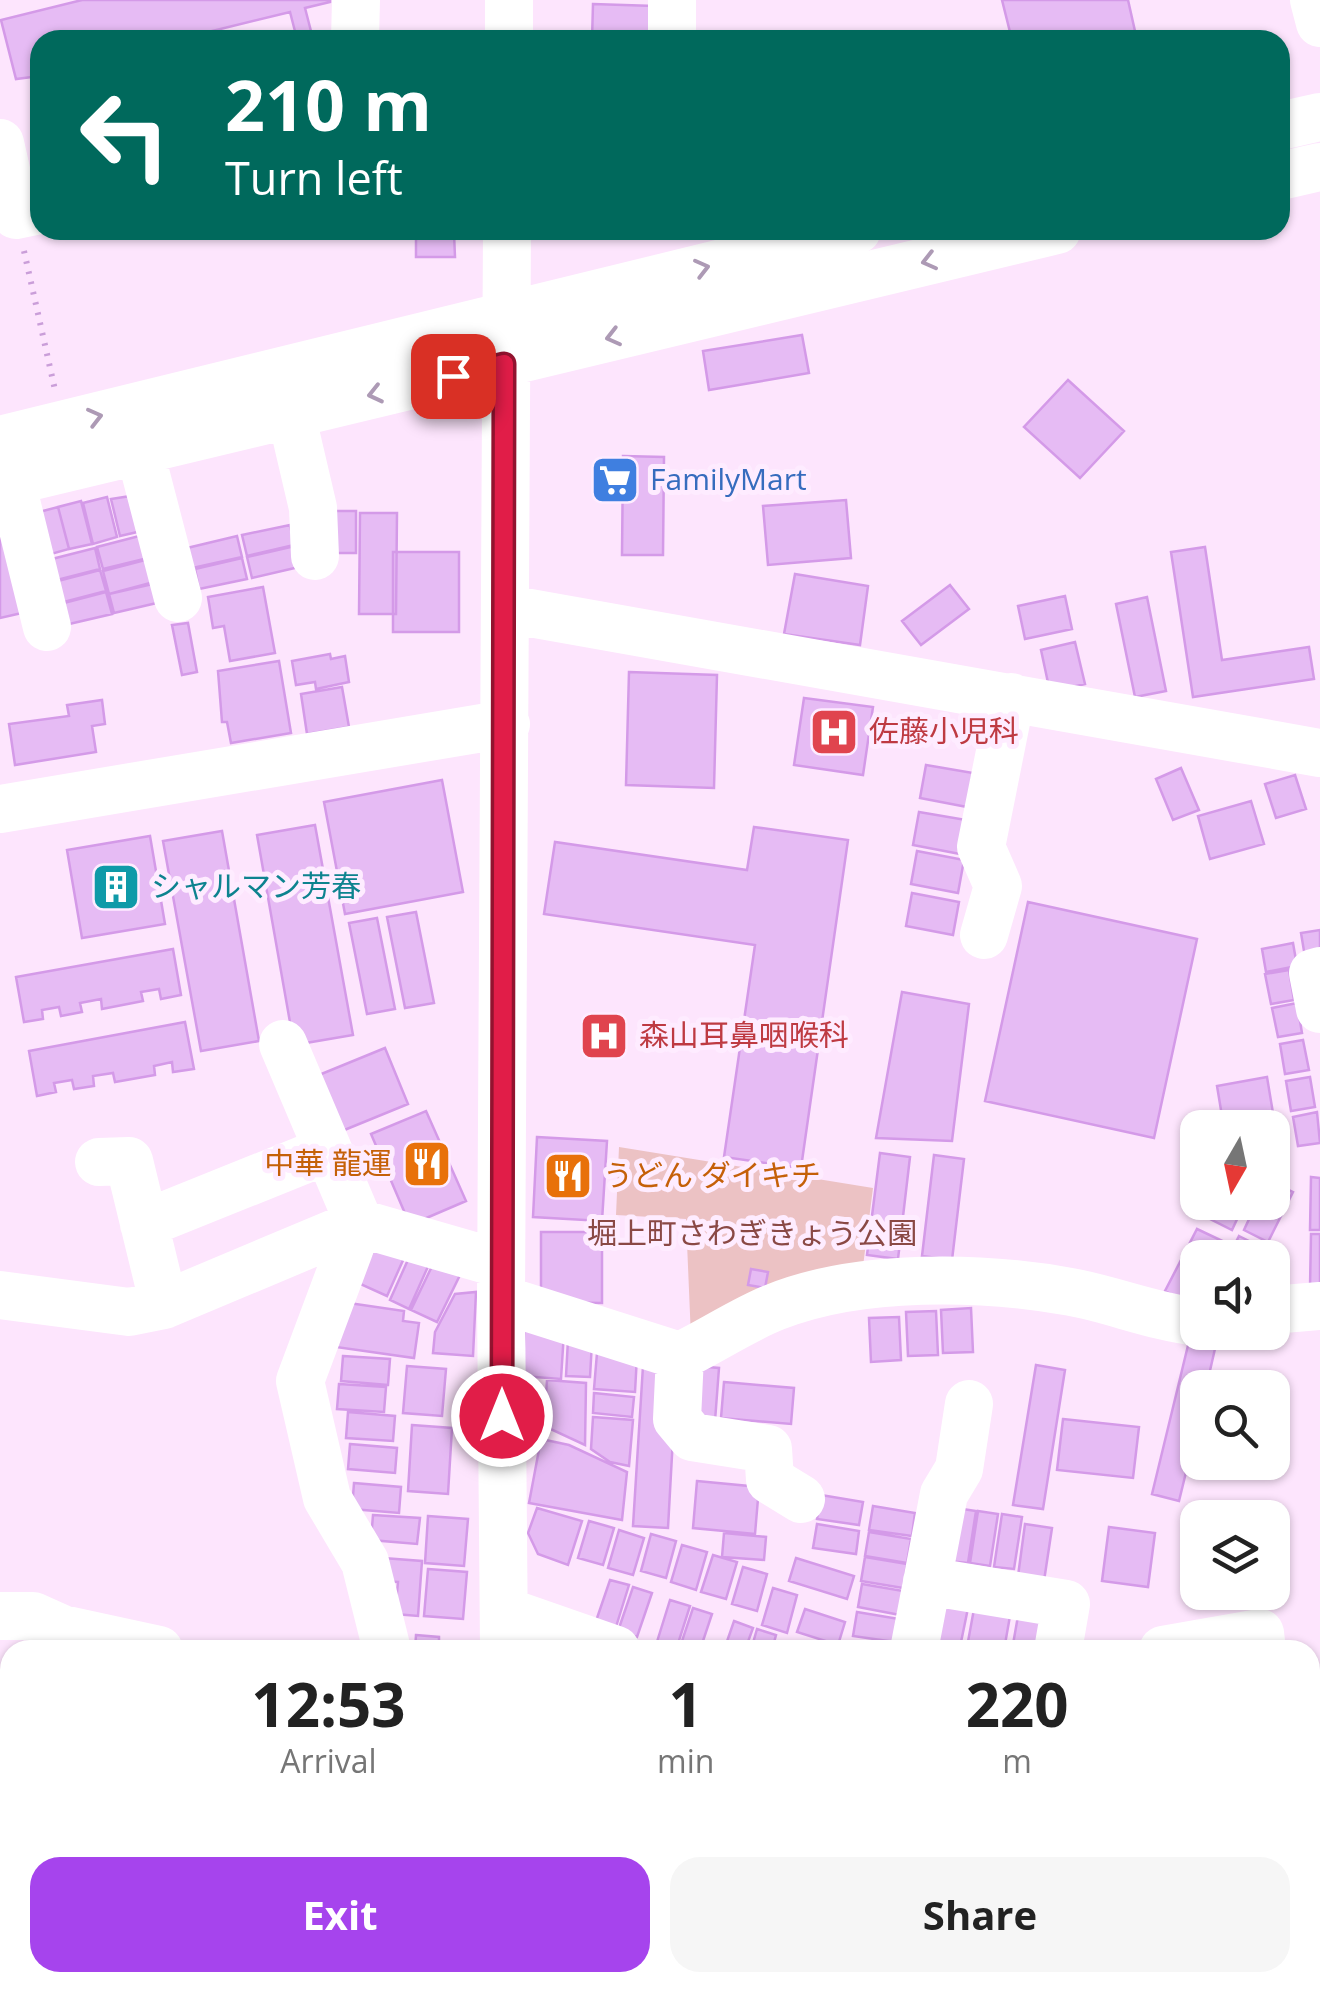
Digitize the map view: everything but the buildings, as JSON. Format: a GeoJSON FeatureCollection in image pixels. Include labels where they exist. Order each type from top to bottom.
{"type":"FeatureCollection","features":[{"type":"Feature","properties":{"kind":"street"},"geometry":{"type":"LineString","coordinates":[[355,30],[356,0]]}},
{"type":"Feature","properties":{"kind":"street"},"geometry":{"type":"LineString","coordinates":[[509,0],[509,30]]}},
{"type":"Feature","properties":{"kind":"street"},"geometry":{"type":"LineString","coordinates":[[1290,124],[1320,116]]}},
{"type":"Feature","properties":{"kind":"street"},"geometry":{"type":"LineString","coordinates":[[0,143],[28,212]]}},
{"type":"Feature","properties":{"kind":"street"},"geometry":{"type":"LineString","coordinates":[[1290,174],[1320,166]]}},
{"type":"Feature","properties":{"kind":"street"},"geometry":{"type":"LineString","coordinates":[[507,240],[501,1281],[504,1630],[560,1640]]}},
{"type":"Feature","properties":{"kind":"street"},"geometry":{"type":"LineString","coordinates":[[4,468],[63,424],[816,240]]}},
{"type":"Feature","properties":{"kind":"street"},"geometry":{"type":"LineString","coordinates":[[4,468],[140,452],[1016,240]]}},
{"type":"Feature","properties":{"kind":"street"},"geometry":{"type":"LineString","coordinates":[[291,414],[314,508],[315,556]]}},
{"type":"Feature","properties":{"kind":"street"},"geometry":{"type":"LineString","coordinates":[[140,452],[178,598]]}},
{"type":"Feature","properties":{"kind":"street"},"geometry":{"type":"LineString","coordinates":[[4,468],[47,626]]}},
{"type":"Feature","properties":{"kind":"street"},"geometry":{"type":"LineString","coordinates":[[507,609],[1320,753]]}},
{"type":"Feature","properties":{"kind":"street"},"geometry":{"type":"LineString","coordinates":[[984,935],[998,886],[981,847],[1011,697]]}},
{"type":"Feature","properties":{"kind":"street"},"geometry":{"type":"LineString","coordinates":[[0,809],[506,724]]}},
{"type":"Feature","properties":{"kind":"street"},"geometry":{"type":"LineString","coordinates":[[1320,971],[1313,972],[1320,1010]]}},
{"type":"Feature","properties":{"kind":"street"},"geometry":{"type":"LineString","coordinates":[[283,1044],[359,1223],[300,1381],[328,1498],[365,1562],[384,1640]]}},
{"type":"Feature","properties":{"kind":"street"},"geometry":{"type":"LineString","coordinates":[[144,1224],[328,1150]]}},
{"type":"Feature","properties":{"kind":"street"},"geometry":{"type":"LineString","coordinates":[[99,1162],[129,1161],[164,1305]]}},
{"type":"Feature","properties":{"kind":"street"},"geometry":{"type":"LineString","coordinates":[[0,1295],[129,1312],[164,1305],[359,1223],[680,1356]]}},
{"type":"Feature","properties":{"kind":"street"},"geometry":{"type":"LineString","coordinates":[[680,1356],[774,1307],[806,1296],[882,1286],[978,1280],[1074,1293],[1180,1320]]}},
{"type":"Feature","properties":{"kind":"street"},"geometry":{"type":"LineString","coordinates":[[1290,1308],[1320,1306]]}},
{"type":"Feature","properties":{"kind":"street"},"geometry":{"type":"LineString","coordinates":[[680,1356],[677,1419],[684,1428],[692,1437],[768,1450],[770,1480],[801,1500]]}},
{"type":"Feature","properties":{"kind":"street"},"geometry":{"type":"LineString","coordinates":[[916,1640],[944,1494],[959,1470],[969,1404]]}},
{"type":"Feature","properties":{"kind":"street"},"geometry":{"type":"LineString","coordinates":[[927,1582],[1066,1604],[1060,1640]]}},
{"type":"Feature","properties":{"kind":"street"},"geometry":{"type":"LineString","coordinates":[[0,1616],[33,1616],[62,1628],[115,1640]]}},
{"type":"Feature","properties":{"kind":"street"},"geometry":{"type":"LineString","coordinates":[[1220,1640],[1260,1633],[1261,1640]]}},
{"type":"Feature","properties":{"kind":"path"},"geometry":{"type":"LineString","coordinates":[[33,240],[63,424]]}},
{"type":"Feature","properties":{"kind":"green space","name":"堀上町さわぎきょう公園"},"geometry":{"type":"Polygon","coordinates":[[[619,1147],[873,1188],[862,1274],[691,1338],[686,1219],[616,1215],[619,1147]]]}},
{"type":"Feature","properties":{"kind":"place","name":"FamilyMart"},"geometry":{"type":"Point","coordinates":[615,480]}},
{"type":"Feature","properties":{"kind":"place","name":"佐藤小児科"},"geometry":{"type":"Point","coordinates":[834,732]}},
{"type":"Feature","properties":{"kind":"place","name":"シャルマン芳春"},"geometry":{"type":"Point","coordinates":[116,887]}},
{"type":"Feature","properties":{"kind":"place","name":"森山耳鼻咽喉科"},"geometry":{"type":"Point","coordinates":[604,1036]}},
{"type":"Feature","properties":{"kind":"place","name":"中華 龍運"},"geometry":{"type":"Point","coordinates":[427,1164]}},
{"type":"Feature","properties":{"kind":"place","name":"うどん ダイキチ"},"geometry":{"type":"Point","coordinates":[568,1176]}},
{"type":"Feature","properties":{"kind":"route"},"geometry":{"type":"LineString","coordinates":[[453,376],[504,364],[507,584],[502,1416]]}}]}
